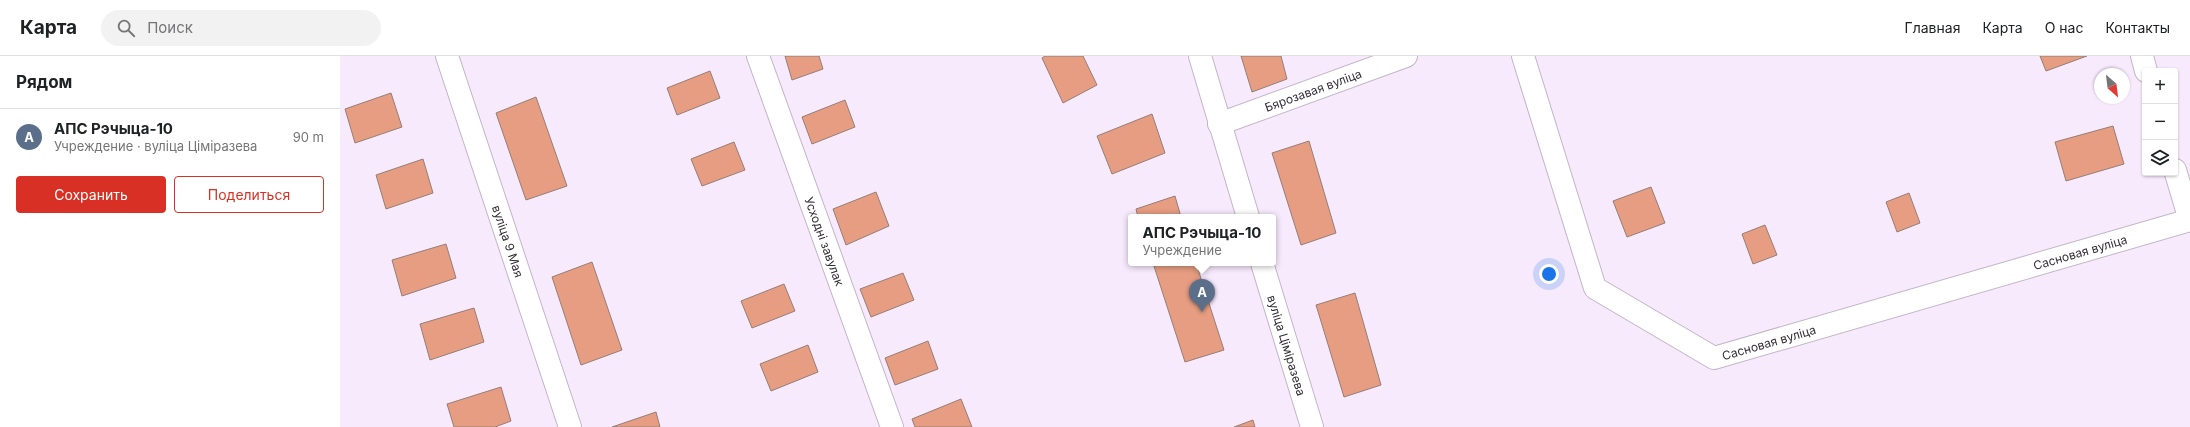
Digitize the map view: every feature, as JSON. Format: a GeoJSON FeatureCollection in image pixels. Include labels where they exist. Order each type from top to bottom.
{"type":"FeatureCollection","features":[{"type":"Feature","properties":{"kind":"street","name":"вуліца 9 Мая"},"geometry":{"type":"LineString","coordinates":[[447,56],[570,427]]}},
{"type":"Feature","properties":{"kind":"street","name":"Усходні завулак"},"geometry":{"type":"LineString","coordinates":[[758,56],[892,427]]}},
{"type":"Feature","properties":{"kind":"street"},"geometry":{"type":"LineString","coordinates":[[1200,56],[1219,124],[1247,214]]}},
{"type":"Feature","properties":{"kind":"street","name":"Бярозавая вуліца"},"geometry":{"type":"LineString","coordinates":[[1219,124],[1406,56]]}},
{"type":"Feature","properties":{"kind":"street","name":"Сасновая вуліца"},"geometry":{"type":"LineString","coordinates":[[1523,56],[1595,288],[1714,358],[2190,220]]}},
{"type":"Feature","properties":{"kind":"street"},"geometry":{"type":"LineString","coordinates":[[2142,56],[2145,68]]}},
{"type":"Feature","properties":{"kind":"street"},"geometry":{"type":"LineString","coordinates":[[2177,176],[2190,220]]}},
{"type":"Feature","properties":{"kind":"street","name":"вуліца Ціміразева"},"geometry":{"type":"LineString","coordinates":[[1263,266],[1312,427]]}},
{"type":"Feature","properties":{"kind":"building"},"geometry":{"type":"Polygon","coordinates":[[[785,56],[819,56],[823,69],[792,80],[785,56]]]}},
{"type":"Feature","properties":{"kind":"building"},"geometry":{"type":"Polygon","coordinates":[[[1045,56],[1083,56],[1097,85],[1063,103],[1042,58],[1045,56]]]}},
{"type":"Feature","properties":{"kind":"building"},"geometry":{"type":"Polygon","coordinates":[[[1241,56],[1281,56],[1287,79],[1252,92],[1241,56]]]}},
{"type":"Feature","properties":{"kind":"building"},"geometry":{"type":"Polygon","coordinates":[[[2040,56],[2087,56],[2046,71],[2040,56]]]}},
{"type":"Feature","properties":{"kind":"building"},"geometry":{"type":"Polygon","coordinates":[[[710,71],[720,98],[677,115],[667,88],[710,71]]]}},
{"type":"Feature","properties":{"kind":"building"},"geometry":{"type":"Polygon","coordinates":[[[391,93],[402,127],[355,143],[345,109],[391,93]]]}},
{"type":"Feature","properties":{"kind":"building"},"geometry":{"type":"Polygon","coordinates":[[[536,97],[567,186],[526,200],[496,113],[536,97]]]}},
{"type":"Feature","properties":{"kind":"building"},"geometry":{"type":"Polygon","coordinates":[[[845,100],[855,127],[812,144],[802,117],[845,100]]]}},
{"type":"Feature","properties":{"kind":"building"},"geometry":{"type":"Polygon","coordinates":[[[1152,114],[1165,153],[1112,174],[1097,136],[1152,114]]]}},
{"type":"Feature","properties":{"kind":"building"},"geometry":{"type":"Polygon","coordinates":[[[2113,126],[2124,164],[2066,181],[2055,142],[2113,126]]]}},
{"type":"Feature","properties":{"kind":"building"},"geometry":{"type":"Polygon","coordinates":[[[1309,141],[1336,233],[1301,245],[1272,153],[1309,141]]]}},
{"type":"Feature","properties":{"kind":"building"},"geometry":{"type":"Polygon","coordinates":[[[734,142],[745,170],[702,186],[691,159],[734,142]]]}},
{"type":"Feature","properties":{"kind":"building"},"geometry":{"type":"Polygon","coordinates":[[[423,159],[433,193],[386,209],[376,175],[423,159]]]}},
{"type":"Feature","properties":{"kind":"building"},"geometry":{"type":"Polygon","coordinates":[[[1651,187],[1665,223],[1627,237],[1613,201],[1651,187]]]}},
{"type":"Feature","properties":{"kind":"building"},"geometry":{"type":"Polygon","coordinates":[[[876,192],[889,226],[846,245],[833,209],[876,192]]]}},
{"type":"Feature","properties":{"kind":"building"},"geometry":{"type":"Polygon","coordinates":[[[1909,193],[1920,223],[1897,232],[1886,202],[1909,193]]]}},
{"type":"Feature","properties":{"kind":"building"},"geometry":{"type":"Polygon","coordinates":[[[1175,196],[1180,214],[1137,214],[1136,209],[1175,196]]]}},
{"type":"Feature","properties":{"kind":"building"},"geometry":{"type":"Polygon","coordinates":[[[1765,225],[1777,255],[1753,264],[1742,234],[1765,225]]]}},
{"type":"Feature","properties":{"kind":"building"},"geometry":{"type":"Polygon","coordinates":[[[446,244],[456,278],[402,296],[392,260],[446,244]]]}},
{"type":"Feature","properties":{"kind":"building"},"geometry":{"type":"Polygon","coordinates":[[[592,262],[622,350],[581,365],[552,277],[592,262]]]}},
{"type":"Feature","properties":{"kind":"building"},"geometry":{"type":"Polygon","coordinates":[[[1154,266],[1197,266],[1224,350],[1185,362],[1154,266]]]}},
{"type":"Feature","properties":{"kind":"building"},"geometry":{"type":"Polygon","coordinates":[[[903,273],[914,300],[871,317],[860,289],[903,273]]]}},
{"type":"Feature","properties":{"kind":"building"},"geometry":{"type":"Polygon","coordinates":[[[784,284],[795,311],[752,328],[741,301],[784,284]]]}},
{"type":"Feature","properties":{"kind":"building"},"geometry":{"type":"Polygon","coordinates":[[[1355,293],[1381,385],[1344,397],[1316,305],[1355,293]]]}},
{"type":"Feature","properties":{"kind":"building"},"geometry":{"type":"Polygon","coordinates":[[[474,308],[484,342],[430,360],[420,324],[474,308]]]}},
{"type":"Feature","properties":{"kind":"building"},"geometry":{"type":"Polygon","coordinates":[[[928,341],[938,369],[895,385],[885,358],[928,341]]]}},
{"type":"Feature","properties":{"kind":"building"},"geometry":{"type":"Polygon","coordinates":[[[808,345],[818,372],[771,391],[760,364],[808,345]]]}},
{"type":"Feature","properties":{"kind":"building"},"geometry":{"type":"Polygon","coordinates":[[[501,387],[511,421],[495,427],[454,427],[447,404],[501,387]]]}},
{"type":"Feature","properties":{"kind":"building"},"geometry":{"type":"Polygon","coordinates":[[[961,399],[972,427],[915,427],[912,419],[961,399]]]}},
{"type":"Feature","properties":{"kind":"building"},"geometry":{"type":"Polygon","coordinates":[[[656,412],[660,427],[612,427],[656,412]]]}},
{"type":"Feature","properties":{"kind":"building"},"geometry":{"type":"Polygon","coordinates":[[[1253,420],[1255,427],[1234,427],[1253,420]]]}},
{"type":"Feature","properties":{"kind":"place","name":"АПС Рэчыца-10"},"geometry":{"type":"Point","coordinates":[1202,312]}}]}
